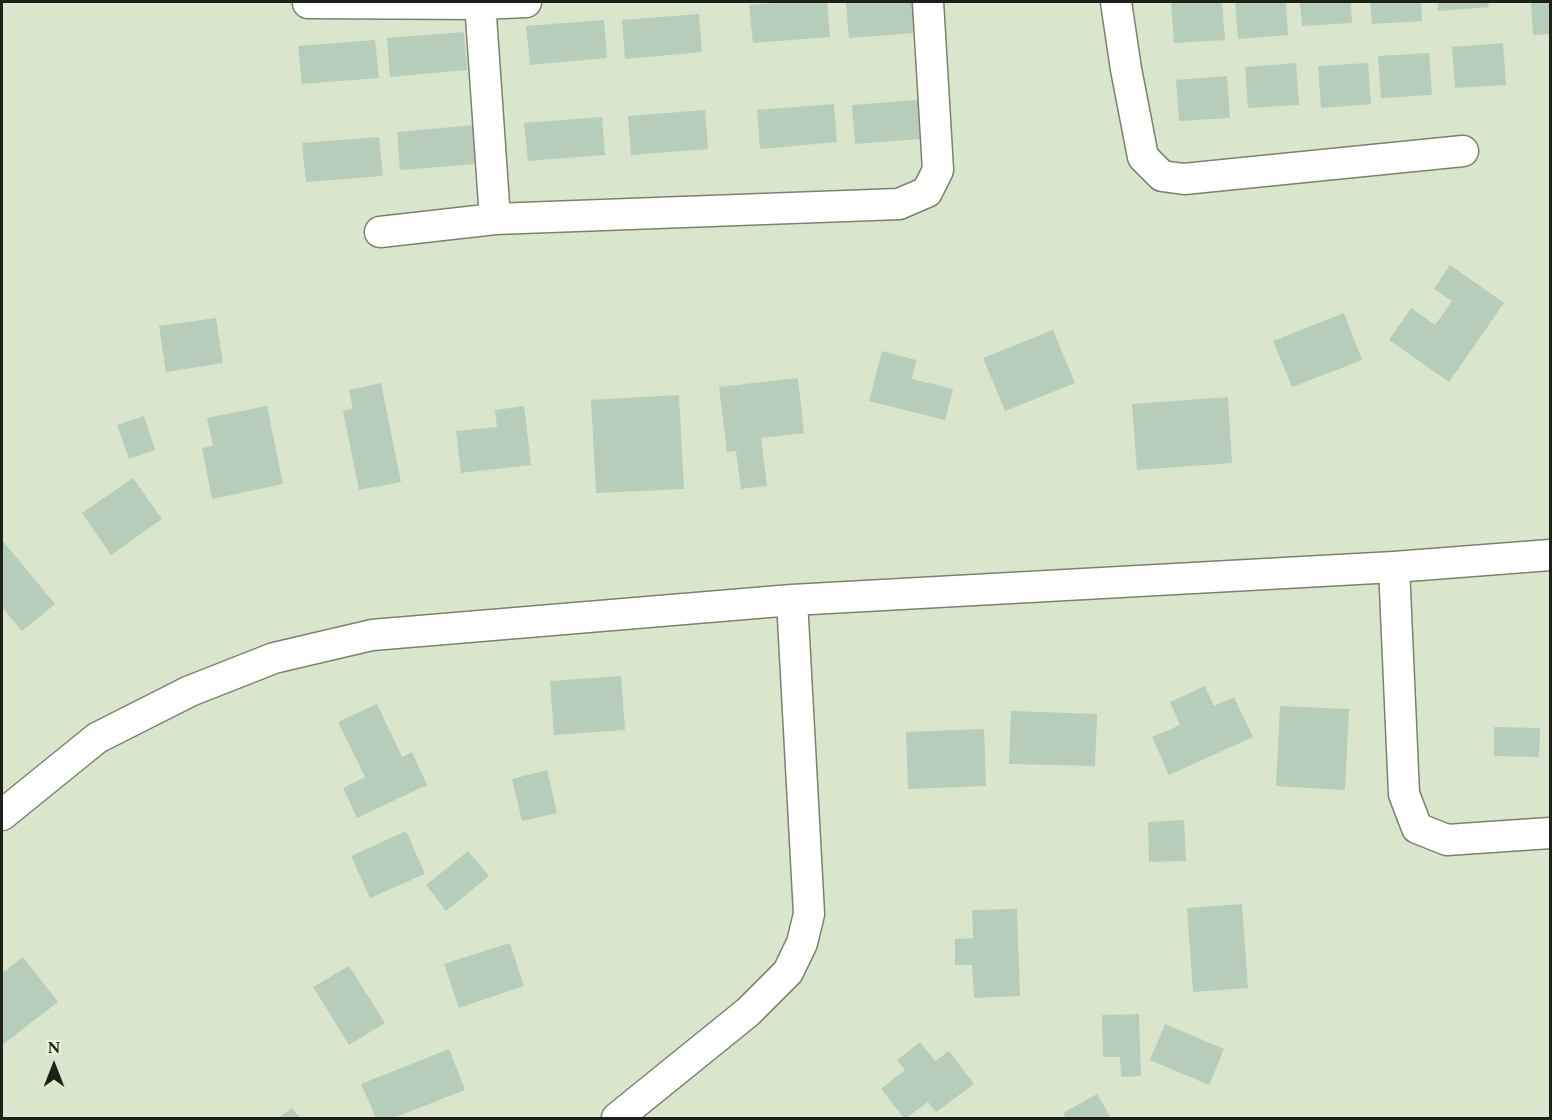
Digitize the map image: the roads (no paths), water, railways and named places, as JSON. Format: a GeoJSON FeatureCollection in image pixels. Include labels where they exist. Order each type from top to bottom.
{"type":"FeatureCollection","features":[{"type":"Feature","properties":{"kind":"street"},"geometry":{"type":"LineString","coordinates":[[308,3],[526,2]]}},
{"type":"Feature","properties":{"kind":"street"},"geometry":{"type":"LineString","coordinates":[[380,232],[495,219],[899,204],[927,192],[938,170],[928,2]]}},
{"type":"Feature","properties":{"kind":"street"},"geometry":{"type":"LineString","coordinates":[[1116,2],[1143,157],[1162,176],[1184,179],[1463,150]]}},
{"type":"Feature","properties":{"kind":"street"},"geometry":{"type":"LineString","coordinates":[[480,3],[495,219]]}},
{"type":"Feature","properties":{"kind":"street"},"geometry":{"type":"LineString","coordinates":[[2,814],[97,738],[190,691],[274,658],[372,635],[792,600],[1394,567],[1551,555]]}},
{"type":"Feature","properties":{"kind":"street"},"geometry":{"type":"LineString","coordinates":[[1394,567],[1404,794],[1418,828],[1447,840],[1551,833]]}},
{"type":"Feature","properties":{"kind":"street"},"geometry":{"type":"LineString","coordinates":[[617,1119],[748,1012],[788,972],[802,943],[809,914],[792,600]]}}]}
